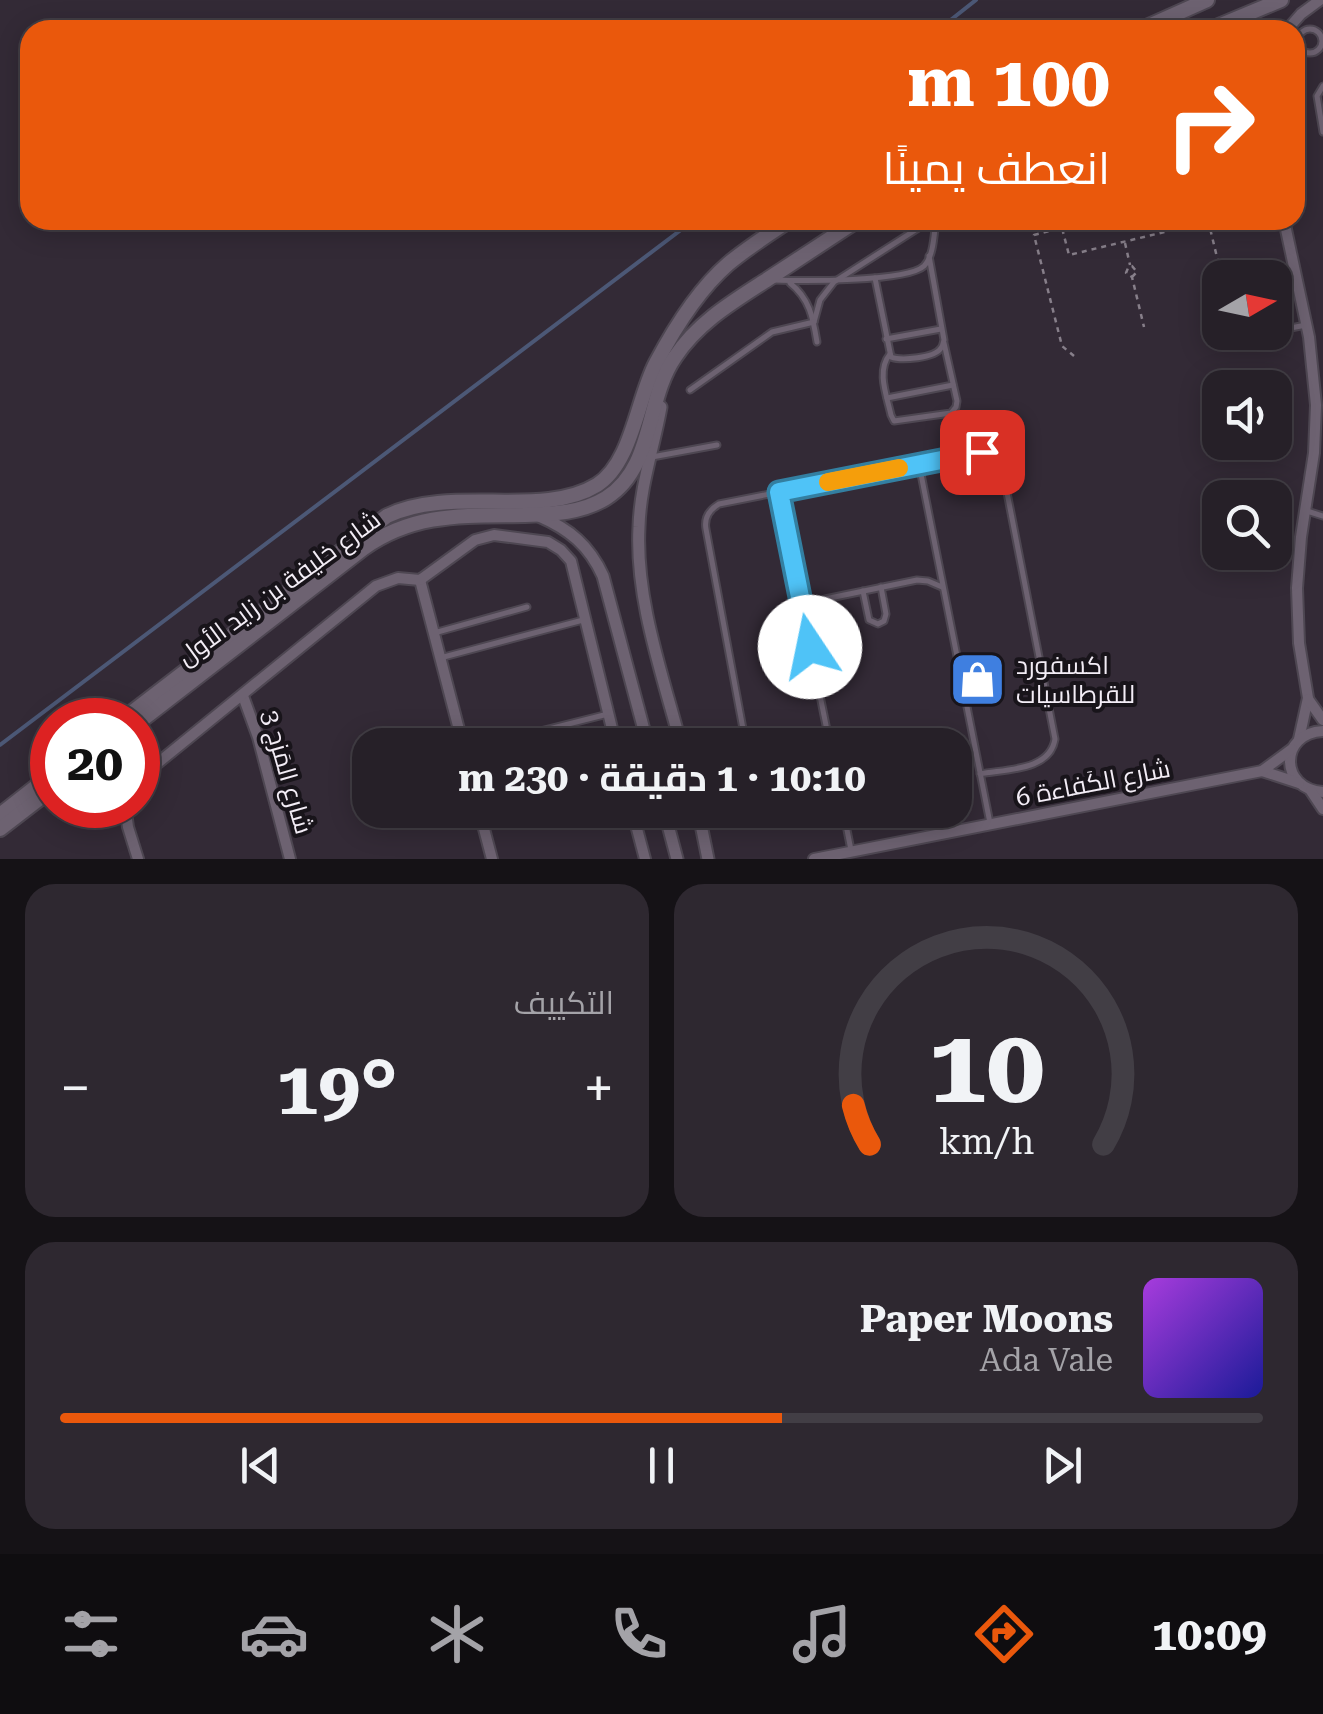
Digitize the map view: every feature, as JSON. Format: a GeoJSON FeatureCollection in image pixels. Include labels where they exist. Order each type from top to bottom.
{"type":"FeatureCollection","features":[{"type":"Feature","properties":{"kind":"main road"},"geometry":{"type":"LineString","coordinates":[[1162,20],[1206,0]]}},
{"type":"Feature","properties":{"kind":"main road"},"geometry":{"type":"LineString","coordinates":[[1233,20],[1281,0]]}},
{"type":"Feature","properties":{"kind":"main road","name":"شارع خليفة بن زايد الأول"},"geometry":{"type":"LineString","coordinates":[[151,698],[387,516],[424,504],[558,498],[584,492],[600,483],[620,460],[658,359],[702,292],[730,262],[776,230]]}},
{"type":"Feature","properties":{"kind":"main road","name":"شارع خليفة بن زايد الأول"},"geometry":{"type":"LineString","coordinates":[[160,706],[389,532],[432,518],[558,514],[605,499],[622,484],[640,457],[661,384],[675,356],[695,333],[718,312],[843,230]]}},
{"type":"Feature","properties":{"kind":"main road"},"geometry":{"type":"LineString","coordinates":[[0,814],[30,791]]}},
{"type":"Feature","properties":{"kind":"main road"},"geometry":{"type":"LineString","coordinates":[[0,829],[30,806]]}},
{"type":"Feature","properties":{"kind":"street"},"geometry":{"type":"LineString","coordinates":[[1296,20],[1320,0]]}},
{"type":"Feature","properties":{"kind":"street"},"geometry":{"type":"LineString","coordinates":[[1286,230],[1314,377],[1316,429],[1298,562],[1297,615],[1308,698],[1323,720]]}},
{"type":"Feature","properties":{"kind":"street"},"geometry":{"type":"LineString","coordinates":[[661,384],[660,412],[640,510],[640,568],[677,728]]}},
{"type":"Feature","properties":{"kind":"street"},"geometry":{"type":"LineString","coordinates":[[535,514],[575,536],[598,564],[643,728]]}},
{"type":"Feature","properties":{"kind":"street"},"geometry":{"type":"LineString","coordinates":[[160,762],[383,582],[420,580],[481,537],[501,535],[548,542],[570,561],[612,728]]}},
{"type":"Feature","properties":{"kind":"street"},"geometry":{"type":"LineString","coordinates":[[420,580],[459,728]]}},
{"type":"Feature","properties":{"kind":"street","name":"شارع المَزج 3"},"geometry":{"type":"LineString","coordinates":[[243,696],[258,737],[290,859]]}},
{"type":"Feature","properties":{"kind":"street"},"geometry":{"type":"LineString","coordinates":[[1308,698],[1290,768],[1323,808]]}},
{"type":"Feature","properties":{"kind":"street","name":"شارع الكَفاءة 6"},"geometry":{"type":"LineString","coordinates":[[814,859],[1262,770],[1310,732],[1323,730]]}},
{"type":"Feature","properties":{"kind":"street"},"geometry":{"type":"LineString","coordinates":[[1262,770],[1323,792]]}},
{"type":"Feature","properties":{"kind":"street"},"geometry":{"type":"LineString","coordinates":[[125,859],[137,855],[128,828]]}},
{"type":"Feature","properties":{"kind":"street"},"geometry":{"type":"LineString","coordinates":[[484,828],[492,859]]}},
{"type":"Feature","properties":{"kind":"street"},"geometry":{"type":"LineString","coordinates":[[637,828],[645,859]]}},
{"type":"Feature","properties":{"kind":"street"},"geometry":{"type":"LineString","coordinates":[[669,828],[677,859]]}},
{"type":"Feature","properties":{"kind":"street"},"geometry":{"type":"LineString","coordinates":[[702,828],[708,859]]}},
{"type":"Feature","properties":{"kind":"lane"},"geometry":{"type":"LineString","coordinates":[[1320,30],[1322,45]]}},
{"type":"Feature","properties":{"kind":"lane"},"geometry":{"type":"LineString","coordinates":[[1323,86],[1317,96],[1323,132]]}},
{"type":"Feature","properties":{"kind":"lane"},"geometry":{"type":"LineString","coordinates":[[814,322],[820,300],[834,282],[918,230]]}},
{"type":"Feature","properties":{"kind":"lane"},"geometry":{"type":"LineString","coordinates":[[766,280],[834,282],[918,270],[929,256],[933,230]]}},
{"type":"Feature","properties":{"kind":"lane"},"geometry":{"type":"LineString","coordinates":[[890,354],[882,370],[890,416],[898,422],[951,412],[956,407],[958,401],[929,256]]}},
{"type":"Feature","properties":{"kind":"lane"},"geometry":{"type":"LineString","coordinates":[[876,278],[886,339],[894,359],[934,354],[942,348],[944,340]]}},
{"type":"Feature","properties":{"kind":"lane"},"geometry":{"type":"LineString","coordinates":[[1292,281],[1296,280]]}},
{"type":"Feature","properties":{"kind":"lane"},"geometry":{"type":"LineString","coordinates":[[788,281],[805,299],[814,322],[816,342]]}},
{"type":"Feature","properties":{"kind":"lane"},"geometry":{"type":"LineString","coordinates":[[690,390],[772,332],[814,322]]}},
{"type":"Feature","properties":{"kind":"lane"},"geometry":{"type":"LineString","coordinates":[[1292,328],[1306,325]]}},
{"type":"Feature","properties":{"kind":"lane"},"geometry":{"type":"LineString","coordinates":[[886,339],[942,329]]}},
{"type":"Feature","properties":{"kind":"lane"},"geometry":{"type":"LineString","coordinates":[[887,398],[954,385]]}},
{"type":"Feature","properties":{"kind":"lane"},"geometry":{"type":"LineString","coordinates":[[649,458],[717,445]]}},
{"type":"Feature","properties":{"kind":"lane"},"geometry":{"type":"LineString","coordinates":[[743,728],[706,520],[710,510],[720,504],[977,452],[991,455],[1001,466],[1054,744],[1041,762],[980,774]]}},
{"type":"Feature","properties":{"kind":"lane"},"geometry":{"type":"LineString","coordinates":[[919,464],[990,823]]}},
{"type":"Feature","properties":{"kind":"lane"},"geometry":{"type":"LineString","coordinates":[[779,492],[826,728]]}},
{"type":"Feature","properties":{"kind":"lane"},"geometry":{"type":"LineString","coordinates":[[1306,510],[1323,516]]}},
{"type":"Feature","properties":{"kind":"lane"},"geometry":{"type":"LineString","coordinates":[[803,614],[825,600],[917,580],[943,587]]}},
{"type":"Feature","properties":{"kind":"lane"},"geometry":{"type":"LineString","coordinates":[[863,592],[868,617],[878,624],[886,614],[881,588]]}},
{"type":"Feature","properties":{"kind":"lane"},"geometry":{"type":"LineString","coordinates":[[434,633],[527,607]]}},
{"type":"Feature","properties":{"kind":"lane"},"geometry":{"type":"LineString","coordinates":[[440,658],[586,619]]}},
{"type":"Feature","properties":{"kind":"lane"},"geometry":{"type":"LineString","coordinates":[[552,728],[608,714]]}},
{"type":"Feature","properties":{"kind":"lane"},"geometry":{"type":"LineString","coordinates":[[847,828],[851,850]]}},
{"type":"Feature","properties":{"kind":"path"},"geometry":{"type":"LineString","coordinates":[[1053,230],[1034,234],[1062,346],[1074,356]]}},
{"type":"Feature","properties":{"kind":"path"},"geometry":{"type":"LineString","coordinates":[[1063,230],[1069,255],[1173,230]]}},
{"type":"Feature","properties":{"kind":"path"},"geometry":{"type":"LineString","coordinates":[[1210,230],[1218,260]]}},
{"type":"Feature","properties":{"kind":"path"},"geometry":{"type":"LineString","coordinates":[[1125,242],[1130,266],[1137,272],[1132,277],[1144,327]]}},
{"type":"Feature","properties":{"kind":"waterway"},"geometry":{"type":"LineString","coordinates":[[951,20],[976,0]]}},
{"type":"Feature","properties":{"kind":"waterway"},"geometry":{"type":"LineString","coordinates":[[0,745],[681,230]]}},
{"type":"Feature","properties":{"kind":"slow traffic"},"geometry":{"type":"LineString","coordinates":[[828,482],[899,468]]}},
{"type":"Feature","properties":{"kind":"place","name":"اكسفورد للقرطاسيات"},"geometry":{"type":"Point","coordinates":[977,679]}},
{"type":"Feature","properties":{"kind":"route"},"geometry":{"type":"LineString","coordinates":[[810,647],[779,492],[982,452]]}}]}
